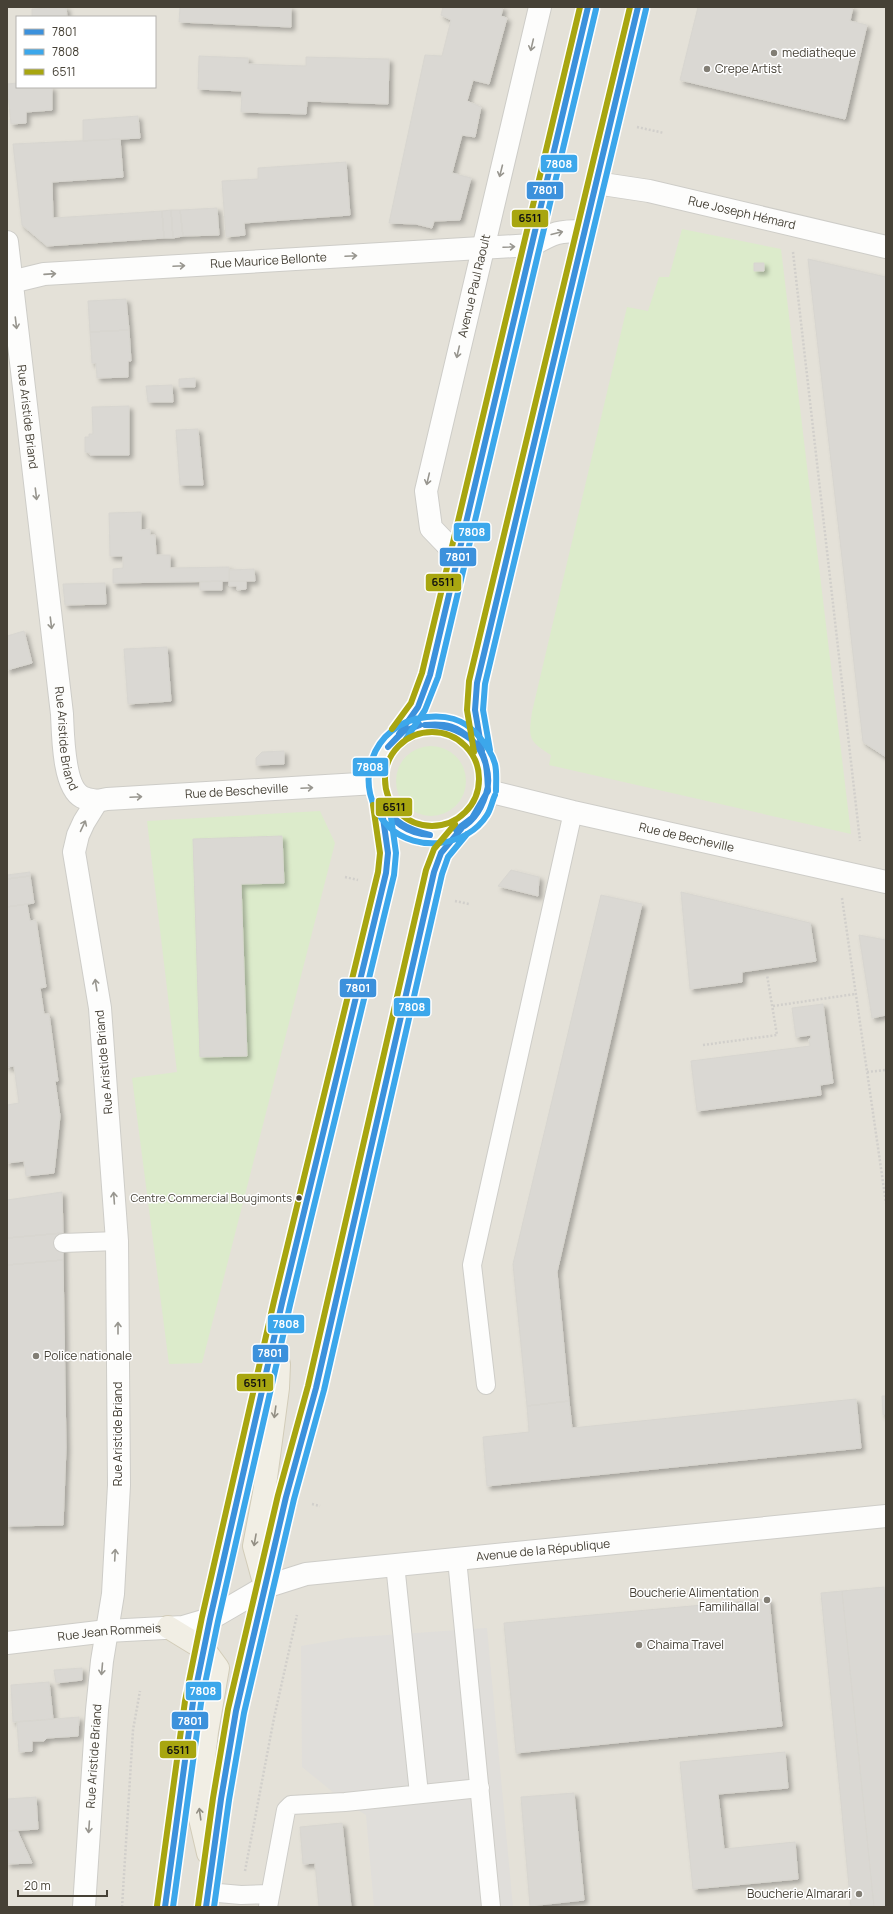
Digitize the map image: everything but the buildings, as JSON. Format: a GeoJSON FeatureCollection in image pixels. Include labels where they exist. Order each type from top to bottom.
{"type":"FeatureCollection","features":[{"type":"Feature","properties":{"kind":"main road"},"geometry":{"type":"LineString","coordinates":[[165,1907],[193,1702],[210,1619],[282,1303],[386,873],[388,853],[382,804],[376,783],[380,758],[388,745],[399,734],[418,707],[427,686],[588,7]]}},
{"type":"Feature","properties":{"kind":"main road"},"geometry":{"type":"LineString","coordinates":[[207,1899],[236,1711],[288,1490],[316,1388],[434,872],[441,853],[461,829],[473,819],[482,806],[488,792],[488,767],[482,751],[475,710],[477,683],[638,7]]}},
{"type":"Feature","properties":{"kind":"main road"},"geometry":{"type":"LineString","coordinates":[[399,734],[413,727],[428,723],[444,724],[472,739],[482,751]]}},
{"type":"Feature","properties":{"kind":"main road"},"geometry":{"type":"LineString","coordinates":[[382,804],[390,817],[402,827],[416,834],[431,836],[447,834],[461,829]]}},
{"type":"Feature","properties":{"kind":"main road"},"geometry":{"type":"LineString","coordinates":[[266,1587],[254,1546],[264,1493],[278,1388],[282,1303]]}},
{"type":"Feature","properties":{"kind":"main road"},"geometry":{"type":"LineString","coordinates":[[168,1627],[204,1649],[218,1668],[207,1732],[198,1810],[211,1866]]}},
{"type":"Feature","properties":{"kind":"street","name":"Avenue Paul Raoult"},"geometry":{"type":"LineString","coordinates":[[458,556],[431,528],[426,490],[540,7]]}},
{"type":"Feature","properties":{"kind":"street","name":"Rue Joseph Hémard"},"geometry":{"type":"LineString","coordinates":[[596,183],[649,191],[886,247]]}},
{"type":"Feature","properties":{"kind":"street"},"geometry":{"type":"LineString","coordinates":[[532,246],[552,234],[560,232],[585,231]]}},
{"type":"Feature","properties":{"kind":"street","name":"Rue Aristide Briand"},"geometry":{"type":"LineString","coordinates":[[7,242],[9,282],[62,714],[65,762],[71,783],[81,796],[97,801],[84,822],[74,852],[100,1008],[117,1241],[119,1485],[113,1594],[97,1710],[84,1907]]}},
{"type":"Feature","properties":{"kind":"street","name":"Rue Maurice Bellonte"},"geometry":{"type":"LineString","coordinates":[[9,282],[44,274],[532,246]]}},
{"type":"Feature","properties":{"kind":"street","name":"Rue de Bescheville"},"geometry":{"type":"LineString","coordinates":[[97,801],[107,799],[376,783]]}},
{"type":"Feature","properties":{"kind":"street","name":"Rue de Becheville"},"geometry":{"type":"LineString","coordinates":[[488,792],[886,882]]}},
{"type":"Feature","properties":{"kind":"street","name":"Avenue de la République"},"geometry":{"type":"LineString","coordinates":[[210,1619],[266,1587],[306,1574],[886,1516]]}},
{"type":"Feature","properties":{"kind":"street","name":"Rue Jean Rommeis"},"geometry":{"type":"LineString","coordinates":[[7,1643],[107,1631],[183,1627],[210,1619]]}},
{"type":"Feature","properties":{"kind":"lane"},"geometry":{"type":"LineString","coordinates":[[486,1385],[472,1265],[573,812]]}},
{"type":"Feature","properties":{"kind":"lane"},"geometry":{"type":"LineString","coordinates":[[62,1243],[117,1241]]}},
{"type":"Feature","properties":{"kind":"lane"},"geometry":{"type":"LineString","coordinates":[[457,1559],[491,1907]]}},
{"type":"Feature","properties":{"kind":"lane"},"geometry":{"type":"LineString","coordinates":[[396,1564],[419,1794]]}},
{"type":"Feature","properties":{"kind":"lane"},"geometry":{"type":"LineString","coordinates":[[207,1899],[241,1895],[268,1900],[286,1810],[291,1805],[480,1788]]}},
{"type":"Feature","properties":{"kind":"path"},"geometry":{"type":"LineString","coordinates":[[793,250],[860,842],[794,258]]}},
{"type":"Feature","properties":{"kind":"path"},"geometry":{"type":"LineString","coordinates":[[838,870],[886,1203]]}},
{"type":"Feature","properties":{"kind":"path"},"geometry":{"type":"LineString","coordinates":[[703,1045],[777,1035],[767,975]]}},
{"type":"Feature","properties":{"kind":"path"},"geometry":{"type":"LineString","coordinates":[[773,1006],[856,994]]}},
{"type":"Feature","properties":{"kind":"path"},"geometry":{"type":"LineString","coordinates":[[867,1072],[886,1070]]}},
{"type":"Feature","properties":{"kind":"path"},"geometry":{"type":"LineString","coordinates":[[241,1895],[274,1718],[297,1615]]}},
{"type":"Feature","properties":{"kind":"path"},"geometry":{"type":"LineString","coordinates":[[122,1907],[133,1730],[140,1691]]}},
{"type":"Feature","properties":{"kind":"shaded area"},"geometry":{"type":"Polygon","coordinates":[[[7,7],[886,7],[886,1907],[7,1907],[7,7]]]}},
{"type":"Feature","properties":{"kind":"shaded area"},"geometry":{"type":"Polygon","coordinates":[[[487,1628],[513,1907],[374,1907],[366,1815],[345,1802],[302,1767],[301,1646],[347,1638],[487,1628]]]}},
{"type":"Feature","properties":{"kind":"green space"},"geometry":{"type":"Polygon","coordinates":[[[682,229],[781,249],[851,834],[549,765],[551,755],[534,742],[530,734],[532,712],[627,307],[648,311],[659,277],[669,277],[682,229]]]}},
{"type":"Feature","properties":{"kind":"green space"},"geometry":{"type":"Polygon","coordinates":[[[424,746],[438,746],[451,752],[460,761],[466,774],[464,794],[456,806],[438,816],[424,816],[411,810],[402,801],[396,788],[396,774],[402,761],[411,752],[424,746]]]}},
{"type":"Feature","properties":{"kind":"green space"},"geometry":{"type":"Polygon","coordinates":[[[320,811],[335,843],[202,1363],[169,1364],[132,1078],[177,1072],[147,821],[320,811]]]}},
{"type":"Feature","properties":{"kind":"transit line","name":"6511"},"geometry":{"type":"LineString","coordinates":[[392,729],[411,703],[422,673],[580,7]]}},
{"type":"Feature","properties":{"kind":"transit line","name":"7801"},"geometry":{"type":"LineString","coordinates":[[399,734],[418,707],[430,675],[588,7]]}},
{"type":"Feature","properties":{"kind":"transit line","name":"6511"},"geometry":{"type":"LineString","coordinates":[[474,752],[467,710],[469,681],[630,7]]}},
{"type":"Feature","properties":{"kind":"transit line","name":"7801"},"geometry":{"type":"LineString","coordinates":[[482,751],[475,710],[477,683],[638,7]]}},
{"type":"Feature","properties":{"kind":"transit line","name":"7808"},"geometry":{"type":"LineString","coordinates":[[406,739],[425,710],[438,677],[596,9]]}},
{"type":"Feature","properties":{"kind":"transit line","name":"7808"},"geometry":{"type":"LineString","coordinates":[[490,750],[483,710],[485,684],[646,9]]}},
{"type":"Feature","properties":{"kind":"transit line","name":"7808"},"geometry":{"type":"LineString","coordinates":[[495,795],[487,815],[478,826],[467,834],[455,840],[441,843],[413,841],[400,835],[389,827],[377,811],[370,794],[369,776],[372,759],[380,744],[392,731],[408,722],[427,717],[448,717],[460,721],[471,728],[490,751],[496,767],[496,791]]}},
{"type":"Feature","properties":{"kind":"transit line","name":"7801"},"geometry":{"type":"LineString","coordinates":[[388,747],[404,731],[420,725]]}},
{"type":"Feature","properties":{"kind":"transit line","name":"7801"},"geometry":{"type":"LineString","coordinates":[[388,747],[402,732],[420,725]]}},
{"type":"Feature","properties":{"kind":"transit line","name":"7801"},"geometry":{"type":"LineString","coordinates":[[425,725],[450,728],[462,733],[473,741]]}},
{"type":"Feature","properties":{"kind":"transit line","name":"7801"},"geometry":{"type":"LineString","coordinates":[[425,725],[445,725],[457,729],[473,741]]}},
{"type":"Feature","properties":{"kind":"transit line","name":"6511"},"geometry":{"type":"LineString","coordinates":[[432,732],[450,735],[465,746],[476,761],[479,779],[476,797],[465,812],[450,823],[432,826],[414,823],[399,812],[388,797],[385,779],[388,761],[399,746],[414,735],[432,732]]}},
{"type":"Feature","properties":{"kind":"transit line","name":"7801"},"geometry":{"type":"LineString","coordinates":[[473,741],[482,752],[486,764],[488,791],[486,794]]}},
{"type":"Feature","properties":{"kind":"transit line","name":"7801"},"geometry":{"type":"LineString","coordinates":[[473,741],[481,752],[488,773],[488,787],[486,794]]}},
{"type":"Feature","properties":{"kind":"transit line","name":"7801"},"geometry":{"type":"LineString","coordinates":[[456,830],[472,818],[486,794]]}},
{"type":"Feature","properties":{"kind":"transit line","name":"7801"},"geometry":{"type":"LineString","coordinates":[[456,830],[467,824],[476,816],[482,806],[486,794]]}},
{"type":"Feature","properties":{"kind":"transit line","name":"7801"},"geometry":{"type":"LineString","coordinates":[[381,802],[396,820],[414,830],[430,835]]}},
{"type":"Feature","properties":{"kind":"transit line","name":"7801"},"geometry":{"type":"LineString","coordinates":[[381,802],[385,809],[401,826],[414,832],[430,835]]}},
{"type":"Feature","properties":{"kind":"transit line","name":"7808"},"geometry":{"type":"LineString","coordinates":[[173,1907],[201,1703],[218,1621],[290,1305],[394,875],[396,853],[389,803]]}},
{"type":"Feature","properties":{"kind":"transit line","name":"7801"},"geometry":{"type":"LineString","coordinates":[[165,1907],[193,1702],[210,1619],[282,1303],[386,873],[388,853],[381,804]]}},
{"type":"Feature","properties":{"kind":"transit line","name":"6511"},"geometry":{"type":"LineString","coordinates":[[157,1906],[185,1701],[202,1617],[274,1301],[378,872],[380,853],[373,805]]}},
{"type":"Feature","properties":{"kind":"transit line","name":"6511"},"geometry":{"type":"LineString","coordinates":[[198,1906],[213,1798],[228,1709],[278,1495],[308,1386],[426,870],[434,849],[455,824]]}},
{"type":"Feature","properties":{"kind":"transit line","name":"7801"},"geometry":{"type":"LineString","coordinates":[[206,1907],[221,1799],[236,1711],[286,1497],[316,1388],[434,872],[441,853],[461,829]]}},
{"type":"Feature","properties":{"kind":"transit line","name":"7808"},"geometry":{"type":"LineString","coordinates":[[214,1907],[229,1800],[244,1713],[294,1499],[324,1390],[442,874],[448,857],[467,834]]}},
{"type":"Feature","properties":{"kind":"place","name":"mediatheque"},"geometry":{"type":"Point","coordinates":[774,53]}},
{"type":"Feature","properties":{"kind":"place","name":"Crepe Artist"},"geometry":{"type":"Point","coordinates":[707,69]}},
{"type":"Feature","properties":{"kind":"place","name":"Centre Commercial Bougimonts"},"geometry":{"type":"Point","coordinates":[299,1198]}},
{"type":"Feature","properties":{"kind":"place","name":"Police nationale"},"geometry":{"type":"Point","coordinates":[36,1356]}},
{"type":"Feature","properties":{"kind":"place","name":"Boucherie Alimentation Familihallal"},"geometry":{"type":"Point","coordinates":[767,1600]}},
{"type":"Feature","properties":{"kind":"place","name":"Chaima Travel"},"geometry":{"type":"Point","coordinates":[639,1645]}},
{"type":"Feature","properties":{"kind":"place","name":"Boucherie Almarari"},"geometry":{"type":"Point","coordinates":[859,1894]}}]}
